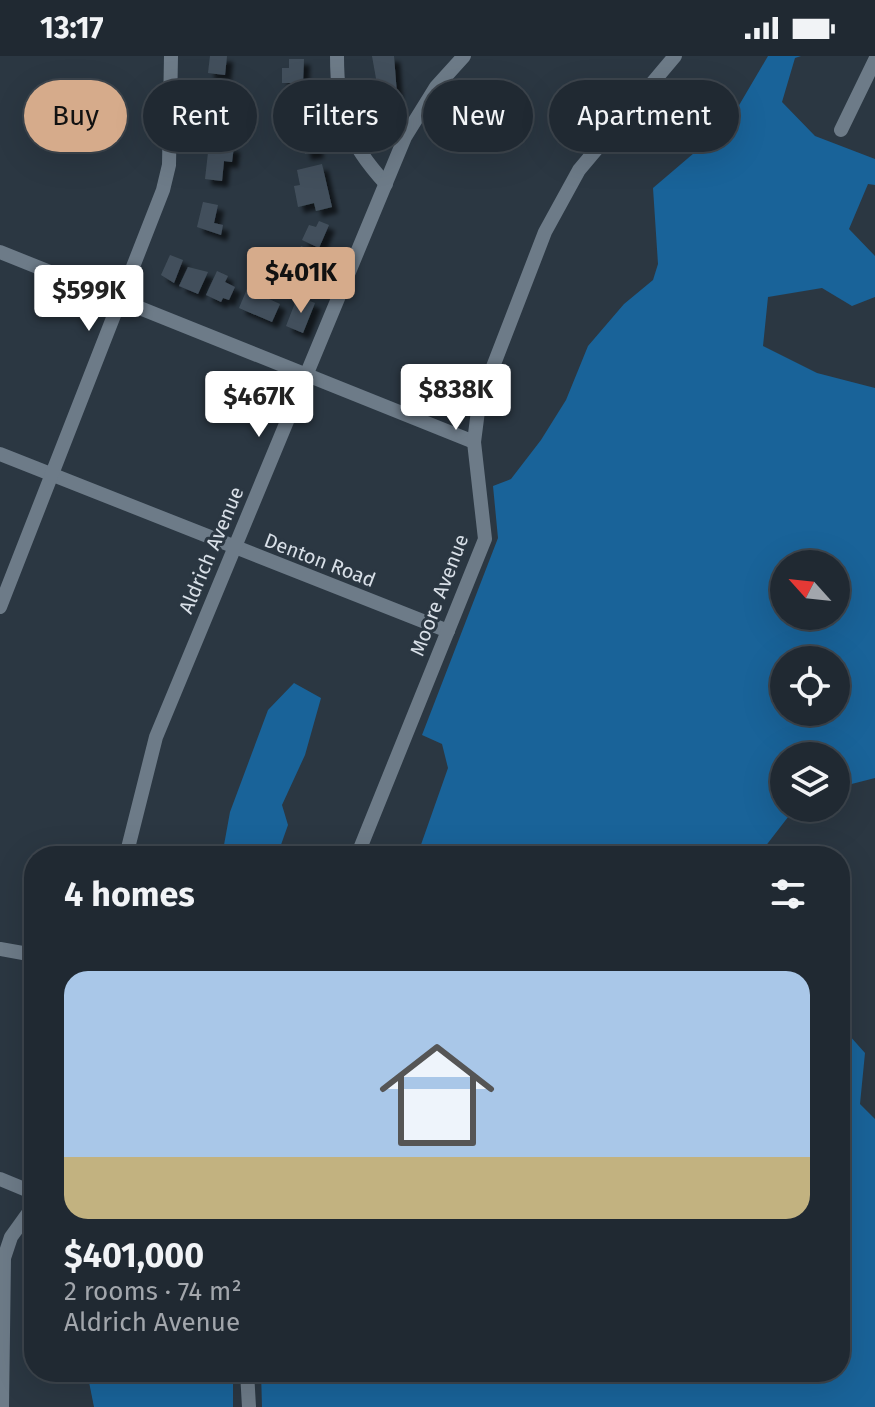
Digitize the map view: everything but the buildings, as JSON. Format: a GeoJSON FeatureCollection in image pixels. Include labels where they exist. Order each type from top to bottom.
{"type":"FeatureCollection","features":[{"type":"Feature","properties":{"kind":"street"},"geometry":{"type":"LineString","coordinates":[[0,607],[156,211],[169,165],[171,56]]}},
{"type":"Feature","properties":{"kind":"street"},"geometry":{"type":"LineString","coordinates":[[337,56],[339,100],[348,132],[357,152],[386,184]]}},
{"type":"Feature","properties":{"kind":"street","name":"Aldrich Avenue"},"geometry":{"type":"LineString","coordinates":[[129,846],[156,737],[405,137],[424,105],[464,56]]}},
{"type":"Feature","properties":{"kind":"street","name":"Moore Avenue"},"geometry":{"type":"LineString","coordinates":[[361,846],[485,539],[474,442],[479,403],[556,207],[579,170],[675,56]]}},
{"type":"Feature","properties":{"kind":"street"},"geometry":{"type":"LineString","coordinates":[[841,130],[875,60]]}},
{"type":"Feature","properties":{"kind":"street"},"geometry":{"type":"LineString","coordinates":[[0,252],[474,442]]}},
{"type":"Feature","properties":{"kind":"street","name":"Denton Road"},"geometry":{"type":"LineString","coordinates":[[0,454],[448,631]]}},
{"type":"Feature","properties":{"kind":"street"},"geometry":{"type":"LineString","coordinates":[[0,949],[24,953]]}},
{"type":"Feature","properties":{"kind":"street"},"geometry":{"type":"LineString","coordinates":[[0,1179],[24,1189]]}},
{"type":"Feature","properties":{"kind":"street"},"geometry":{"type":"LineString","coordinates":[[2,1407],[4,1258],[11,1237],[24,1219]]}},
{"type":"Feature","properties":{"kind":"street"},"geometry":{"type":"LineString","coordinates":[[248,1382],[249,1407]]}},
{"type":"Feature","properties":{"kind":"shaded area"},"geometry":{"type":"Polygon","coordinates":[[[768,56],[801,56],[795,58],[782,102],[815,136],[875,159],[875,185],[868,184],[849,229],[875,256],[875,297],[852,306],[822,288],[768,297],[763,346],[817,373],[875,388],[875,778],[850,784],[850,742],[770,742],[770,822],[784,822],[766,846],[421,846],[448,768],[442,744],[422,735],[498,538],[493,486],[511,479],[541,440],[566,400],[588,346],[624,304],[653,280],[658,264],[653,188],[695,152],[739,152],[739,105],[768,56]]]}},
{"type":"Feature","properties":{"kind":"shaded area"},"geometry":{"type":"Polygon","coordinates":[[[294,683],[321,698],[305,755],[282,805],[288,825],[281,846],[224,846],[230,812],[268,710],[294,683]]]}},
{"type":"Feature","properties":{"kind":"shaded area"},"geometry":{"type":"Polygon","coordinates":[[[850,1036],[865,1053],[860,1104],[875,1119],[875,1407],[262,1407],[261,1382],[850,1382],[850,1036]]]}},
{"type":"Feature","properties":{"kind":"shaded area"},"geometry":{"type":"Polygon","coordinates":[[[89,1382],[233,1382],[233,1407],[94,1407],[89,1382]]]}}]}
